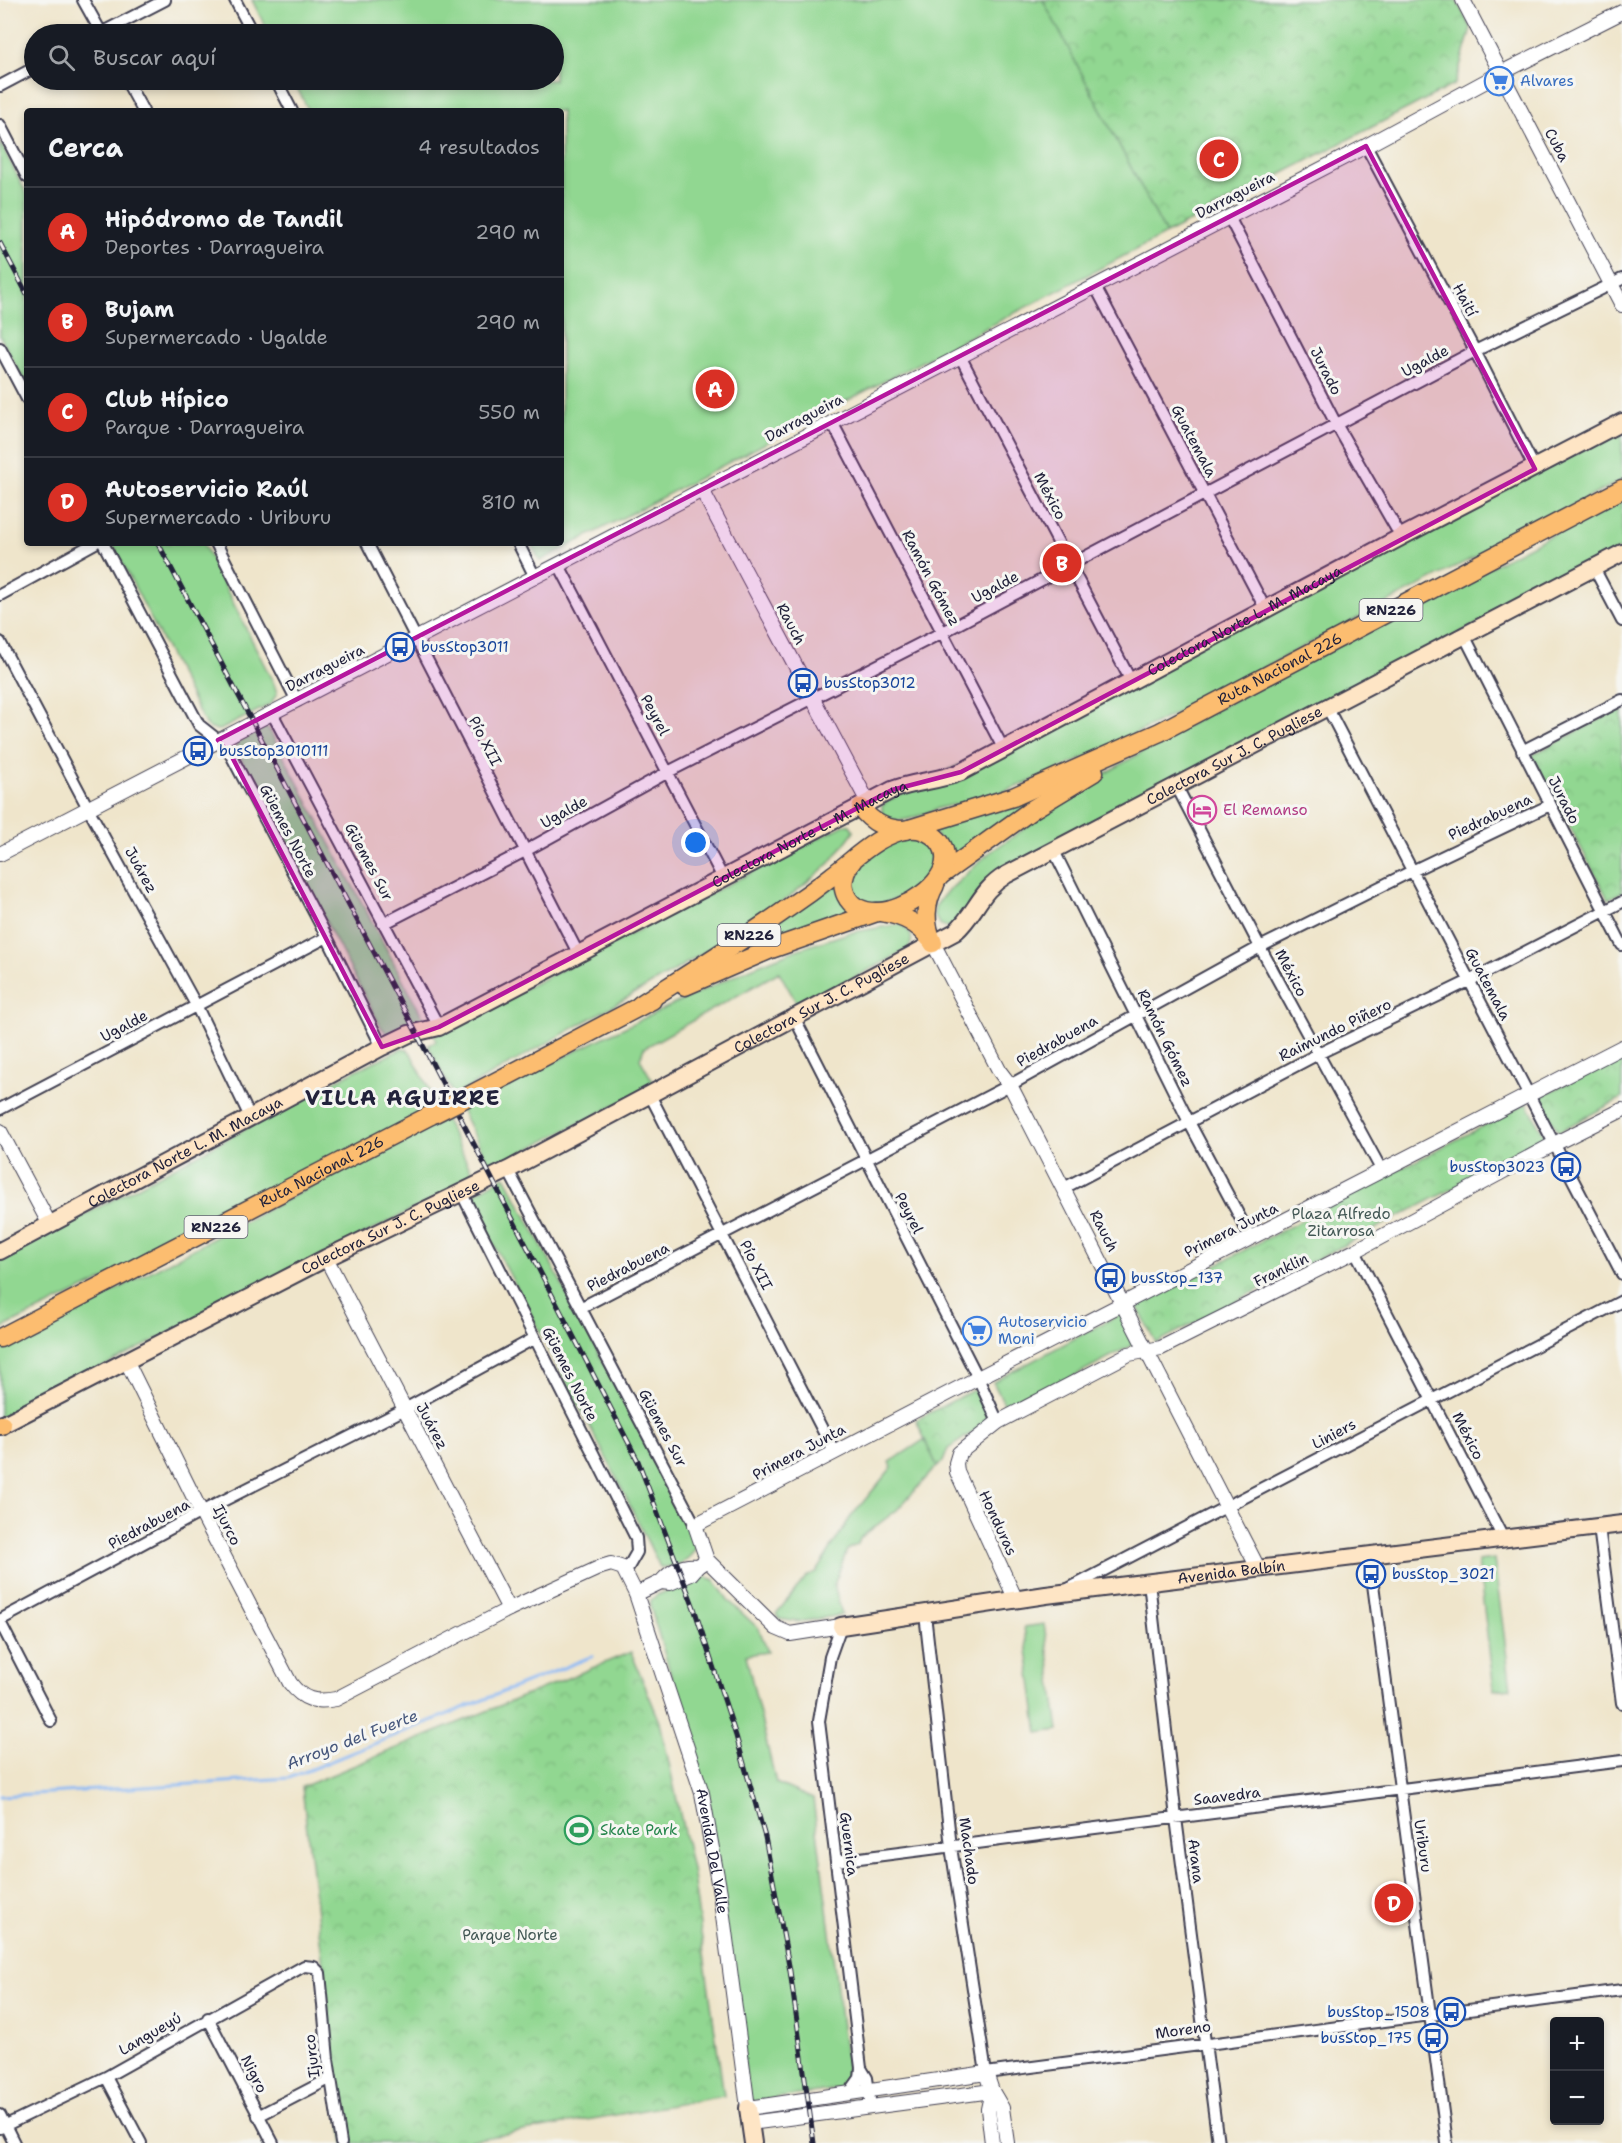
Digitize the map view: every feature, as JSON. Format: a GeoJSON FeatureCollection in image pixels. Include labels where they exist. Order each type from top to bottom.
{"type":"FeatureCollection","features":[{"type":"Feature","properties":{"kind":"highway","name":"Ruta Nacional 226"},"geometry":{"type":"LineString","coordinates":[[0,1338],[640,1005],[771,949],[912,901],[939,878],[1033,809],[1160,732],[1622,489]]}},
{"type":"Feature","properties":{"kind":"highway","name":"Ruta Nacional 226"},"geometry":{"type":"LineString","coordinates":[[640,1005],[763,926],[879,841],[1013,797],[1160,732]]}},
{"type":"Feature","properties":{"kind":"highway"},"geometry":{"type":"LineString","coordinates":[[865,806],[869,818],[878,824],[893,829],[924,830],[939,841],[945,855],[939,878],[928,900],[926,919],[933,944]]}},
{"type":"Feature","properties":{"kind":"highway"},"geometry":{"type":"LineString","coordinates":[[865,806],[864,825],[854,859],[844,876],[844,893],[854,905],[864,910],[896,915],[916,924],[933,944]]}},
{"type":"Feature","properties":{"kind":"main road","name":"Colectora Norte L. M. Macaya"},"geometry":{"type":"LineString","coordinates":[[0,1251],[382,1047],[409,1034],[439,1027],[903,786],[961,772],[1622,422]]}},
{"type":"Feature","properties":{"kind":"main road","name":"Colectora Sur J. C. Pugliese"},"geometry":{"type":"LineString","coordinates":[[1,1426],[326,1258],[508,1170],[933,944],[961,927],[982,895],[998,880],[1622,553]]}},
{"type":"Feature","properties":{"kind":"main road","name":"Avenida Balbín"},"geometry":{"type":"LineString","coordinates":[[841,1626],[1059,1593],[1622,1524]]}},
{"type":"Feature","properties":{"kind":"main road","name":"Avenida Del Valle"},"geometry":{"type":"LineString","coordinates":[[749,2115],[753,2143]]}},
{"type":"Feature","properties":{"kind":"street"},"geometry":{"type":"LineString","coordinates":[[84,0],[95,24]]}},
{"type":"Feature","properties":{"kind":"street"},"geometry":{"type":"LineString","coordinates":[[119,24],[165,0]]}},
{"type":"Feature","properties":{"kind":"street"},"geometry":{"type":"LineString","coordinates":[[235,0],[247,24]]}},
{"type":"Feature","properties":{"kind":"street","name":"Cuba"},"geometry":{"type":"LineString","coordinates":[[1463,0],[1617,282],[1622,304]]}},
{"type":"Feature","properties":{"kind":"street","name":"Darragueira"},"geometry":{"type":"LineString","coordinates":[[0,854],[1622,12]]}},
{"type":"Feature","properties":{"kind":"street"},"geometry":{"type":"LineString","coordinates":[[0,86],[24,73]]}},
{"type":"Feature","properties":{"kind":"street"},"geometry":{"type":"LineString","coordinates":[[131,90],[141,108]]}},
{"type":"Feature","properties":{"kind":"street"},"geometry":{"type":"LineString","coordinates":[[281,90],[290,108]]}},
{"type":"Feature","properties":{"kind":"street"},"geometry":{"type":"LineString","coordinates":[[0,125],[24,171]]}},
{"type":"Feature","properties":{"kind":"street","name":"Haití"},"geometry":{"type":"LineString","coordinates":[[1366,146],[1535,469]]}},
{"type":"Feature","properties":{"kind":"street","name":"Jurado"},"geometry":{"type":"LineString","coordinates":[[1229,216],[1336,424],[1401,537]]}},
{"type":"Feature","properties":{"kind":"street","name":"Ugalde"},"geometry":{"type":"LineString","coordinates":[[383,924],[525,852],[668,772],[943,632],[1475,351],[1617,282]]}},
{"type":"Feature","properties":{"kind":"street","name":"Guatemala"},"geometry":{"type":"LineString","coordinates":[[1095,286],[1266,610]]}},
{"type":"Feature","properties":{"kind":"street"},"geometry":{"type":"LineString","coordinates":[[0,348],[24,393]]}},
{"type":"Feature","properties":{"kind":"street","name":"México"},"geometry":{"type":"LineString","coordinates":[[960,356],[1131,681]]}},
{"type":"Feature","properties":{"kind":"street","name":"Ramón Gómez"},"geometry":{"type":"LineString","coordinates":[[832,422],[1003,748]]}},
{"type":"Feature","properties":{"kind":"street","name":"Rauch"},"geometry":{"type":"LineString","coordinates":[[702,490],[865,806]]}},
{"type":"Feature","properties":{"kind":"street"},"geometry":{"type":"LineString","coordinates":[[0,595],[90,546]]}},
{"type":"Feature","properties":{"kind":"street","name":"Güemes Norte"},"geometry":{"type":"LineString","coordinates":[[105,546],[199,725],[218,740],[231,755],[382,1047]]}},
{"type":"Feature","properties":{"kind":"street"},"geometry":{"type":"LineString","coordinates":[[218,546],[297,701]]}},
{"type":"Feature","properties":{"kind":"street","name":"Pío XII"},"geometry":{"type":"LineString","coordinates":[[369,546],[578,953]]}},
{"type":"Feature","properties":{"kind":"street"},"geometry":{"type":"LineString","coordinates":[[520,546],[535,577]]}},
{"type":"Feature","properties":{"kind":"street","name":"Peyrel"},"geometry":{"type":"LineString","coordinates":[[559,565],[724,880]]}},
{"type":"Feature","properties":{"kind":"street"},"geometry":{"type":"LineString","coordinates":[[1594,568],[1622,621]]}},
{"type":"Feature","properties":{"kind":"street","name":"Jurado"},"geometry":{"type":"LineString","coordinates":[[1464,635],[1622,945]]}},
{"type":"Feature","properties":{"kind":"street","name":"Juárez"},"geometry":{"type":"LineString","coordinates":[[0,642],[196,1005],[250,1117]]}},
{"type":"Feature","properties":{"kind":"street"},"geometry":{"type":"LineString","coordinates":[[1522,752],[1622,700]]}},
{"type":"Feature","properties":{"kind":"street","name":"Guatemala"},"geometry":{"type":"LineString","coordinates":[[1327,707],[1622,1274]]}},
{"type":"Feature","properties":{"kind":"street","name":"Güemes Sur"},"geometry":{"type":"LineString","coordinates":[[272,713],[439,1027]]}},
{"type":"Feature","properties":{"kind":"street","name":"México"},"geometry":{"type":"LineString","coordinates":[[1177,787],[1260,947],[1382,1171]]}},
{"type":"Feature","properties":{"kind":"street","name":"Piedrabuena"},"geometry":{"type":"LineString","coordinates":[[582,1307],[1010,1085],[1260,947],[1550,805]]}},
{"type":"Feature","properties":{"kind":"street","name":"Ramón Gómez"},"geometry":{"type":"LineString","coordinates":[[1054,851],[1189,1122],[1251,1238]]}},
{"type":"Feature","properties":{"kind":"street","name":"Raimundo Piñero"},"geometry":{"type":"LineString","coordinates":[[1064,1188],[1318,1054],[1469,981],[1622,902]]}},
{"type":"Feature","properties":{"kind":"street","name":"Ugalde"},"geometry":{"type":"LineString","coordinates":[[0,1109],[327,937]]}},
{"type":"Feature","properties":{"kind":"street","name":"Rauch"},"geometry":{"type":"LineString","coordinates":[[933,944],[1064,1188],[1258,1568]]}},
{"type":"Feature","properties":{"kind":"street","name":"Peyrel"},"geometry":{"type":"LineString","coordinates":[[794,1017],[864,1159],[978,1378],[998,1422]]}},
{"type":"Feature","properties":{"kind":"street","name":"Primera Junta"},"geometry":{"type":"LineString","coordinates":[[695,1525],[1622,1047]]}},
{"type":"Feature","properties":{"kind":"street","name":"Pío XII"},"geometry":{"type":"LineString","coordinates":[[649,1093],[834,1452]]}},
{"type":"Feature","properties":{"kind":"street","name":"Franklin"},"geometry":{"type":"LineString","coordinates":[[957,1457],[963,1449],[998,1422],[1129,1354],[1161,1348],[1355,1251],[1622,1110]]}},
{"type":"Feature","properties":{"kind":"street"},"geometry":{"type":"LineString","coordinates":[[0,1131],[50,1225]]}},
{"type":"Feature","properties":{"kind":"street","name":"Güemes Sur"},"geometry":{"type":"LineString","coordinates":[[508,1170],[695,1525],[702,1563],[781,1632],[800,1634],[841,1626]]}},
{"type":"Feature","properties":{"kind":"street","name":"Güemes Norte"},"geometry":{"type":"LineString","coordinates":[[461,1192],[636,1538],[637,1552],[626,1571]]}},
{"type":"Feature","properties":{"kind":"street","name":"México"},"geometry":{"type":"LineString","coordinates":[[1355,1251],[1504,1540]]}},
{"type":"Feature","properties":{"kind":"street","name":"Juárez"},"geometry":{"type":"LineString","coordinates":[[326,1258],[509,1609]]}},
{"type":"Feature","properties":{"kind":"street","name":"Liniers"},"geometry":{"type":"LineString","coordinates":[[1059,1593],[1622,1301]]}},
{"type":"Feature","properties":{"kind":"street","name":"Piedrabuena"},"geometry":{"type":"LineString","coordinates":[[0,1621],[201,1512],[405,1409],[535,1338]]}},
{"type":"Feature","properties":{"kind":"street","name":"Ijurco"},"geometry":{"type":"LineString","coordinates":[[127,1362],[201,1512],[290,1683],[305,1698],[326,1701],[346,1695],[509,1609]]}},
{"type":"Feature","properties":{"kind":"street","name":"Honduras"},"geometry":{"type":"LineString","coordinates":[[957,1457],[956,1467],[959,1477],[1016,1600]]}},
{"type":"Feature","properties":{"kind":"street"},"geometry":{"type":"LineString","coordinates":[[1599,1527],[1622,1703]]}},
{"type":"Feature","properties":{"kind":"street","name":"Uriburu"},"geometry":{"type":"LineString","coordinates":[[1369,1554],[1447,2143]]}},
{"type":"Feature","properties":{"kind":"street"},"geometry":{"type":"LineString","coordinates":[[636,1594],[661,1582],[670,1572],[687,1565],[702,1563]]}},
{"type":"Feature","properties":{"kind":"street"},"geometry":{"type":"LineString","coordinates":[[509,1609],[604,1565],[615,1564],[626,1571]]}},
{"type":"Feature","properties":{"kind":"street","name":"Avenida Del Valle"},"geometry":{"type":"LineString","coordinates":[[626,1571],[636,1594],[702,1793],[720,1893],[749,2115]]}},
{"type":"Feature","properties":{"kind":"street","name":"Arana"},"geometry":{"type":"LineString","coordinates":[[1149,1582],[1176,1818],[1218,2143]]}},
{"type":"Feature","properties":{"kind":"street","name":"Machado"},"geometry":{"type":"LineString","coordinates":[[925,1614],[951,1847],[986,2073],[1002,2108],[1007,2143]]}},
{"type":"Feature","properties":{"kind":"street"},"geometry":{"type":"LineString","coordinates":[[0,1621],[51,1721]]}},
{"type":"Feature","properties":{"kind":"street","name":"Guernica"},"geometry":{"type":"LineString","coordinates":[[841,1626],[830,1657],[819,1721],[861,2068],[867,2078],[871,2107]]}},
{"type":"Feature","properties":{"kind":"street","name":"Saavedra"},"geometry":{"type":"LineString","coordinates":[[836,1861],[1622,1761]]}},
{"type":"Feature","properties":{"kind":"street","name":"Langueyú"},"geometry":{"type":"LineString","coordinates":[[3,2127],[106,2076],[303,1966],[314,1967]]}},
{"type":"Feature","properties":{"kind":"street","name":"Ijurco"},"geometry":{"type":"LineString","coordinates":[[314,1967],[320,1973],[331,2078],[341,2143]]}},
{"type":"Feature","properties":{"kind":"street","name":"Moreno"},"geometry":{"type":"LineString","coordinates":[[749,2115],[868,2089],[1622,1990]]}},
{"type":"Feature","properties":{"kind":"street","name":"Nigro"},"geometry":{"type":"LineString","coordinates":[[208,2018],[273,2143]]}},
{"type":"Feature","properties":{"kind":"street"},"geometry":{"type":"LineString","coordinates":[[850,2092],[860,2078],[861,2068]]}},
{"type":"Feature","properties":{"kind":"street"},"geometry":{"type":"LineString","coordinates":[[106,2076],[141,2143]]}},
{"type":"Feature","properties":{"kind":"street"},"geometry":{"type":"LineString","coordinates":[[258,2116],[331,2078]]}},
{"type":"Feature","properties":{"kind":"street"},"geometry":{"type":"LineString","coordinates":[[749,2115],[871,2107],[993,2091]]}},
{"type":"Feature","properties":{"kind":"street","name":"Machado"},"geometry":{"type":"LineString","coordinates":[[992,2143],[988,2109],[993,2091]]}},
{"type":"Feature","properties":{"kind":"street"},"geometry":{"type":"LineString","coordinates":[[0,2115],[3,2127],[14,2143]]}},
{"type":"Feature","properties":{"kind":"highlighted area"},"geometry":{"type":"Polygon","coordinates":[[[1366,146],[1535,469],[961,772],[892,790],[439,1027],[382,1047],[231,755],[218,740],[1366,146]]]}},
{"type":"Feature","properties":{"kind":"green space"},"geometry":{"type":"Polygon","coordinates":[[[252,0],[1044,0],[1166,234],[540,561],[532,546],[564,546],[564,108],[307,108],[298,90],[564,90],[564,24],[264,24],[252,0]]]}},
{"type":"Feature","properties":{"kind":"green space"},"geometry":{"type":"Polygon","coordinates":[[[1043,0],[1456,0],[1471,28],[1455,84],[1166,234],[1043,0]]]}},
{"type":"Feature","properties":{"kind":"green space"},"geometry":{"type":"Polygon","coordinates":[[[0,142],[24,189],[24,380],[0,336],[0,142]]]}},
{"type":"Feature","properties":{"kind":"green space"},"geometry":{"type":"Polygon","coordinates":[[[1622,430],[1622,480],[1155,724],[1017,787],[970,802],[943,807],[906,820],[882,816],[882,806],[887,801],[1622,430]]]}},
{"type":"Feature","properties":{"kind":"green space"},"geometry":{"type":"Polygon","coordinates":[[[1622,498],[1622,548],[1011,867],[951,928],[941,925],[934,916],[935,907],[943,896],[989,853],[1106,773],[1209,713],[1622,498]]]}},
{"type":"Feature","properties":{"kind":"green space"},"geometry":{"type":"Polygon","coordinates":[[[114,546],[205,546],[277,693],[271,704],[220,730],[211,729],[205,724],[114,546]]]}},
{"type":"Feature","properties":{"kind":"green space"},"geometry":{"type":"Polygon","coordinates":[[[1622,708],[1622,892],[1608,899],[1532,755],[1622,708]]]}},
{"type":"Feature","properties":{"kind":"green space"},"geometry":{"type":"Polygon","coordinates":[[[262,726],[269,729],[426,1023],[389,1036],[381,1027],[235,748],[237,737],[262,726]]]}},
{"type":"Feature","properties":{"kind":"green space"},"geometry":{"type":"Polygon","coordinates":[[[1089,769],[952,865],[931,826],[1089,769]]]}},
{"type":"Feature","properties":{"kind":"green space"},"geometry":{"type":"Polygon","coordinates":[[[846,824],[850,825],[854,831],[830,863],[789,897],[669,974],[457,1094],[464,1107],[606,1036],[751,968],[796,950],[849,933],[900,924],[911,935],[910,946],[907,950],[799,1007],[779,972],[644,1048],[640,1059],[655,1085],[491,1168],[428,1045],[436,1041],[434,1035],[846,824]]]}},
{"type":"Feature","properties":{"kind":"green space"},"geometry":{"type":"Polygon","coordinates":[[[915,837],[926,839],[937,851],[937,870],[908,895],[875,906],[854,897],[850,874],[863,860],[879,849],[915,837]]]}},
{"type":"Feature","properties":{"kind":"green space"},"geometry":{"type":"Polygon","coordinates":[[[836,878],[856,916],[712,964],[836,878]]]}},
{"type":"Feature","properties":{"kind":"green space"},"geometry":{"type":"Polygon","coordinates":[[[402,1049],[410,1052],[475,1178],[0,1419],[0,1351],[434,1122],[0,1329],[0,1260],[358,1069],[402,1049]]]}},
{"type":"Feature","properties":{"kind":"green space"},"geometry":{"type":"Polygon","coordinates":[[[1622,1054],[1622,1098],[1558,1132],[1540,1097],[1622,1054]]]}},
{"type":"Feature","properties":{"kind":"green space","name":"Plaza Alfredo Zitarrosa"},"geometry":{"type":"Polygon","coordinates":[[[1527,1103],[1546,1140],[1156,1343],[1137,1306],[1527,1103]]]}},
{"type":"Feature","properties":{"kind":"green space"},"geometry":{"type":"Polygon","coordinates":[[[505,1176],[690,1527],[696,1547],[681,1563],[660,1567],[611,1467],[472,1203],[470,1196],[505,1176]]]}},
{"type":"Feature","properties":{"kind":"green space"},"geometry":{"type":"Polygon","coordinates":[[[1122,1313],[1138,1342],[1008,1411],[993,1382],[1122,1313]]]}},
{"type":"Feature","properties":{"kind":"green space"},"geometry":{"type":"Polygon","coordinates":[[[973,1390],[985,1405],[987,1415],[985,1424],[948,1449],[943,1462],[937,1466],[916,1420],[973,1390]]]}},
{"type":"Feature","properties":{"kind":"green space"},"geometry":{"type":"Polygon","coordinates":[[[925,1439],[937,1466],[897,1510],[860,1538],[858,1544],[847,1550],[834,1585],[842,1615],[798,1622],[780,1619],[776,1614],[806,1577],[816,1572],[850,1518],[892,1467],[890,1462],[925,1439]]]}},
{"type":"Feature","properties":{"kind":"green space"},"geometry":{"type":"Polygon","coordinates":[[[1494,1559],[1511,1688],[1494,1690],[1478,1561],[1494,1559]]]}},
{"type":"Feature","properties":{"kind":"green space"},"geometry":{"type":"Polygon","coordinates":[[[703,1576],[714,1580],[729,1601],[759,1629],[768,1652],[746,1655],[776,1783],[813,1799],[847,2066],[846,2079],[842,2087],[837,2089],[750,2102],[695,1753],[650,1606],[651,1600],[657,1595],[703,1576]]]}},
{"type":"Feature","properties":{"kind":"green space"},"geometry":{"type":"Polygon","coordinates":[[[1044,1624],[1059,1730],[1038,1733],[1024,1627],[1044,1624]]]}},
{"type":"Feature","properties":{"kind":"green space","name":"Parque Norte"},"geometry":{"type":"Polygon","coordinates":[[[631,1652],[660,1722],[692,1869],[724,2096],[455,2143],[344,2143],[302,1787],[631,1652]]]}},
{"type":"Feature","properties":{"kind":"waterway","name":"Arroyo del Fuerte"},"geometry":{"type":"LineString","coordinates":[[0,1796],[289,1778],[593,1656]]}},
{"type":"Feature","properties":{"kind":"railway"},"geometry":{"type":"LineString","coordinates":[[0,243],[24,288]]}},
{"type":"Feature","properties":{"kind":"railway"},"geometry":{"type":"LineString","coordinates":[[160,546],[416,1032],[638,1461],[694,1608],[736,1736],[765,1837],[790,1971],[814,2143]]}},
{"type":"Feature","properties":{"kind":"place","name":"Alvares"},"geometry":{"type":"Point","coordinates":[1499,81]}},
{"type":"Feature","properties":{"kind":"place","name":"Club Hípico"},"geometry":{"type":"Point","coordinates":[1219,159]}},
{"type":"Feature","properties":{"kind":"place","name":"Hipódromo de Tandil"},"geometry":{"type":"Point","coordinates":[715,389]}},
{"type":"Feature","properties":{"kind":"place","name":"Bujam"},"geometry":{"type":"Point","coordinates":[1062,563]}},
{"type":"Feature","properties":{"kind":"place","name":"busStop3011"},"geometry":{"type":"Point","coordinates":[400,647]}},
{"type":"Feature","properties":{"kind":"place","name":"busStop3012"},"geometry":{"type":"Point","coordinates":[803,683]}},
{"type":"Feature","properties":{"kind":"place","name":"busStop3010111"},"geometry":{"type":"Point","coordinates":[198,751]}},
{"type":"Feature","properties":{"kind":"place","name":"El Remanso"},"geometry":{"type":"Point","coordinates":[1202,810]}},
{"type":"Feature","properties":{"kind":"place","name":"busStop3023"},"geometry":{"type":"Point","coordinates":[1566,1167]}},
{"type":"Feature","properties":{"kind":"place","name":"busStop_137"},"geometry":{"type":"Point","coordinates":[1110,1278]}},
{"type":"Feature","properties":{"kind":"place","name":"Autoservicio Moni"},"geometry":{"type":"Point","coordinates":[977,1331]}},
{"type":"Feature","properties":{"kind":"place","name":"busStop_3021"},"geometry":{"type":"Point","coordinates":[1371,1574]}},
{"type":"Feature","properties":{"kind":"place","name":"Skate Park"},"geometry":{"type":"Point","coordinates":[579,1830]}},
{"type":"Feature","properties":{"kind":"place","name":"Autoservicio Raúl"},"geometry":{"type":"Point","coordinates":[1394,1903]}},
{"type":"Feature","properties":{"kind":"place","name":"busStop_1508"},"geometry":{"type":"Point","coordinates":[1451,2012]}},
{"type":"Feature","properties":{"kind":"place","name":"busStop_175"},"geometry":{"type":"Point","coordinates":[1433,2038]}},
{"type":"Feature","properties":{"kind":"district","name":"VILLA AGUIRRE"},"geometry":{"type":"Point","coordinates":[403,1098]}}]}
